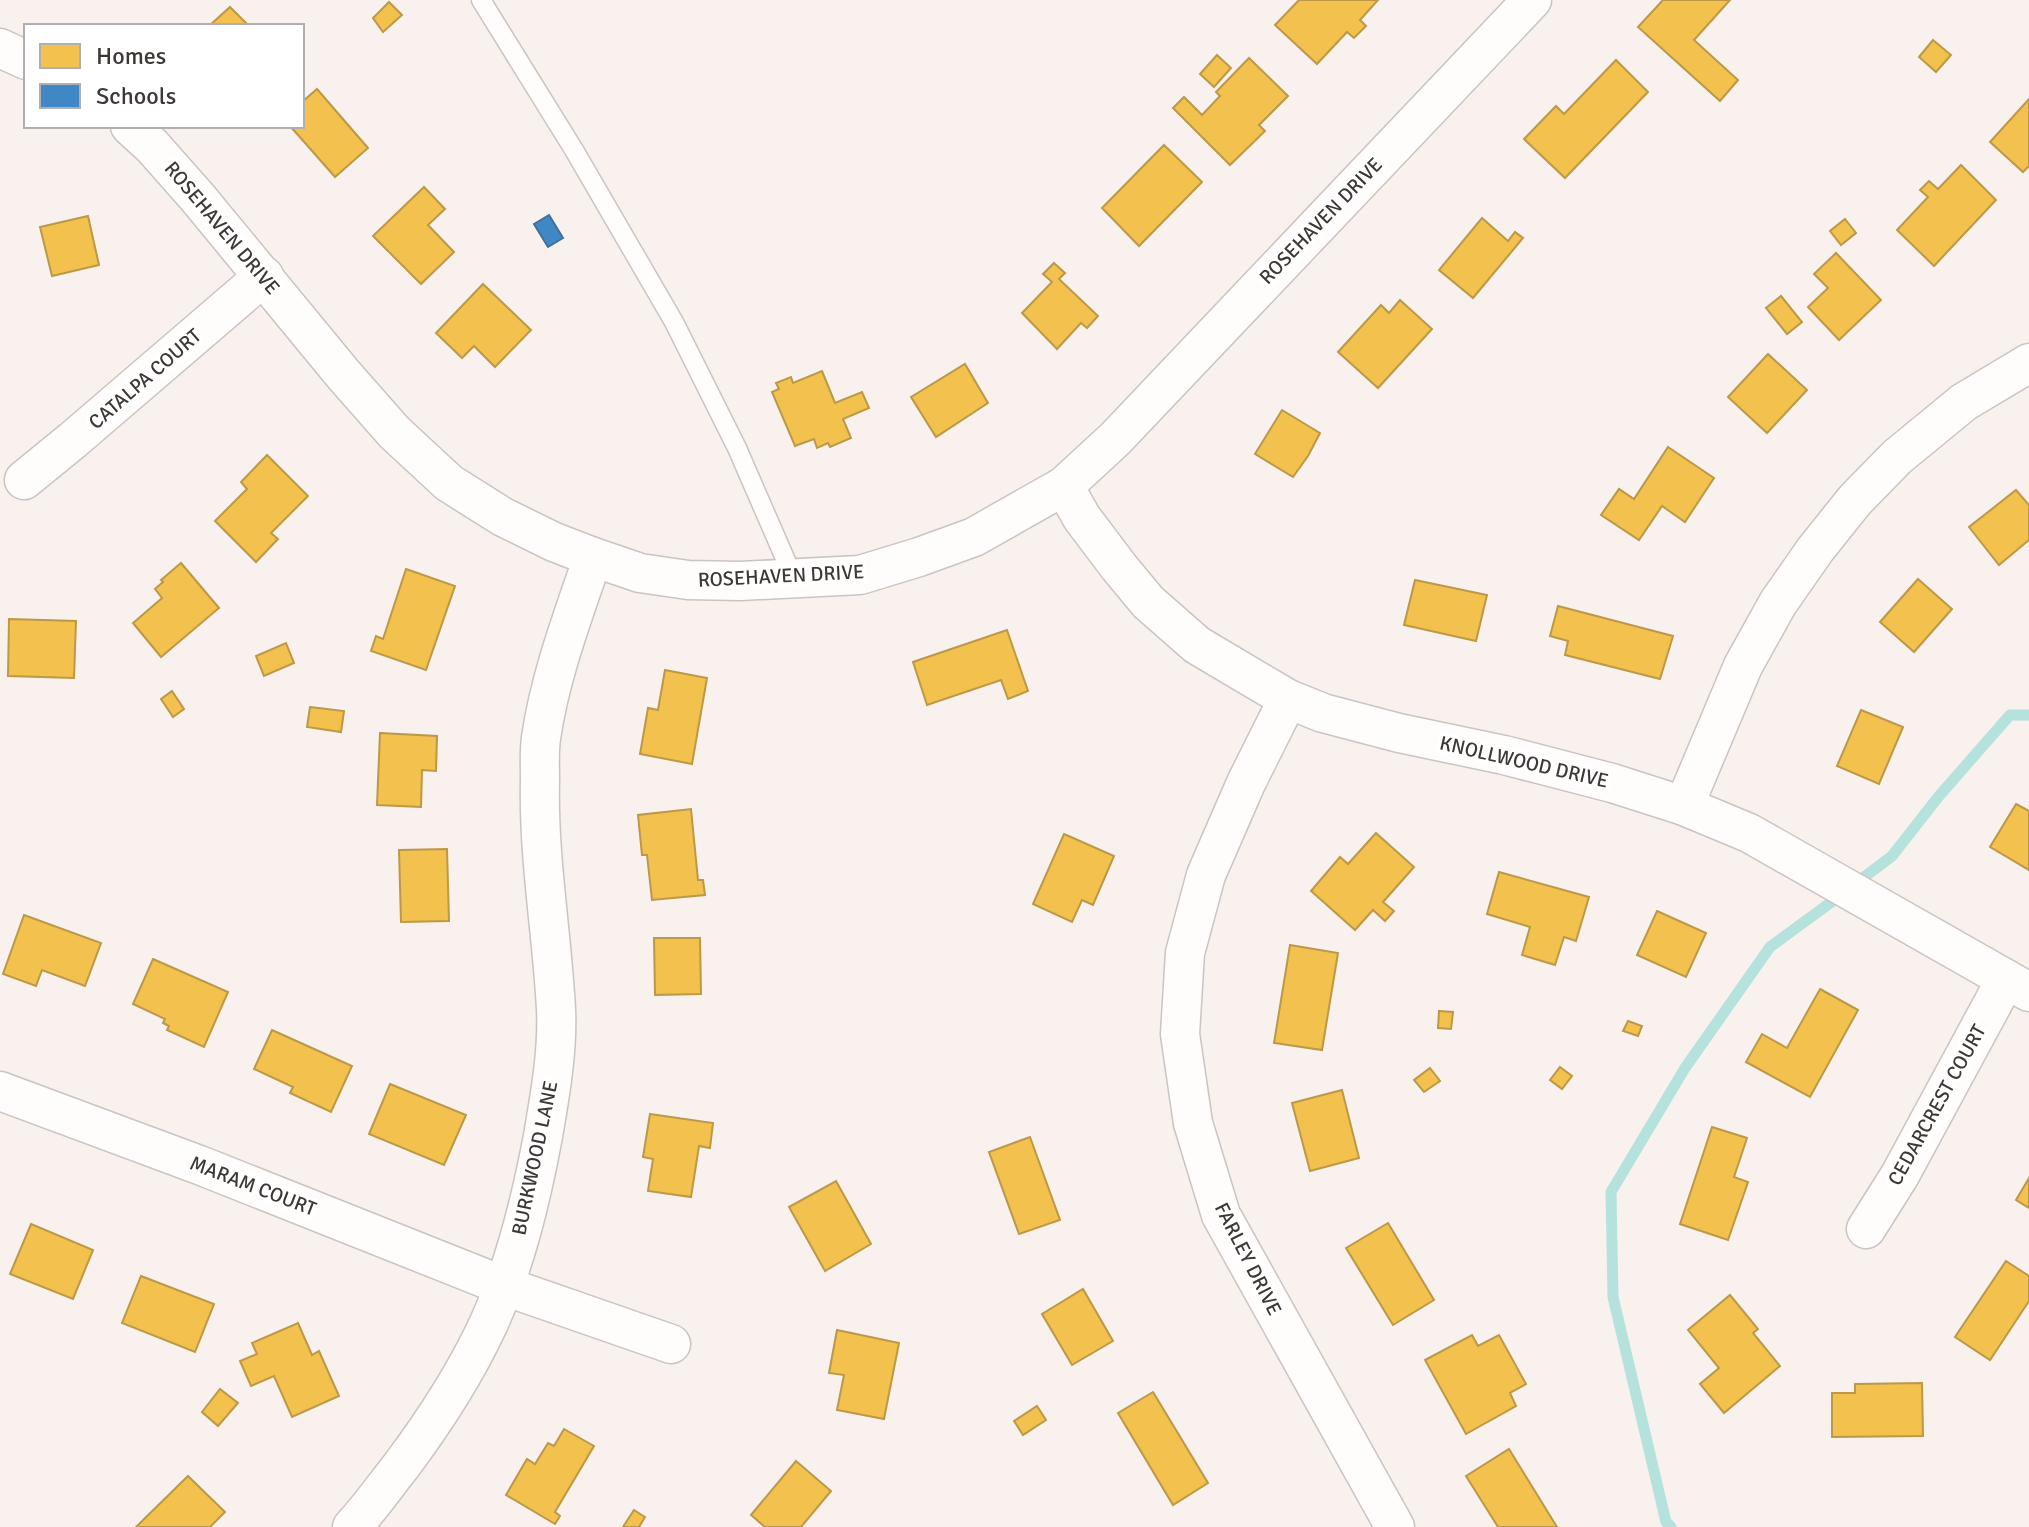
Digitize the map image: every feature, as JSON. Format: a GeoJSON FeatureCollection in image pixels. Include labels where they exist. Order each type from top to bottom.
{"type":"FeatureCollection","features":[{"type":"Feature","properties":{"kind":"street","name":"ROSEHAVEN DRIVE"},"geometry":{"type":"LineString","coordinates":[[132,128],[189,187],[394,432],[449,483],[503,517],[554,542],[640,573],[688,580],[860,575],[974,537],[1064,486],[1115,439],[1532,0]]}},
{"type":"Feature","properties":{"kind":"street"},"geometry":{"type":"LineString","coordinates":[[0,48],[24,59]]}},
{"type":"Feature","properties":{"kind":"street","name":"CATALPA COURT"},"geometry":{"type":"LineString","coordinates":[[24,480],[264,276]]}},
{"type":"Feature","properties":{"kind":"street"},"geometry":{"type":"LineString","coordinates":[[1684,806],[1743,666],[1778,603],[1815,550],[1855,500],[1897,457],[1964,402],[2029,363]]}},
{"type":"Feature","properties":{"kind":"street","name":"KNOLLWOOD DRIVE"},"geometry":{"type":"LineString","coordinates":[[1064,486],[1082,518],[1148,602],[1197,645],[1288,699],[1323,713],[1504,755],[1684,806],[1749,833],[2018,986]]}},
{"type":"Feature","properties":{"kind":"street","name":"BURKWOOD LANE"},"geometry":{"type":"LineString","coordinates":[[352,1527],[400,1467],[452,1392],[487,1327],[504,1286],[535,1175],[551,1089],[556,1013],[539,826],[541,740],[553,683],[593,557]]}},
{"type":"Feature","properties":{"kind":"street","name":"FARLEY DRIVE"},"geometry":{"type":"LineString","coordinates":[[1288,699],[1246,783],[1206,875],[1185,953],[1180,1034],[1193,1123],[1221,1215],[1395,1527]]}},
{"type":"Feature","properties":{"kind":"street","name":"CEDARCREST COURT"},"geometry":{"type":"LineString","coordinates":[[1866,1229],[2018,986]]}},
{"type":"Feature","properties":{"kind":"street","name":"MARAM COURT"},"geometry":{"type":"LineString","coordinates":[[0,1091],[202,1166],[504,1286],[671,1344]]}},
{"type":"Feature","properties":{"kind":"lane"},"geometry":{"type":"LineString","coordinates":[[481,0],[574,150],[674,322],[737,448],[794,579]]}},
{"type":"Feature","properties":{"kind":"building: Homes"},"geometry":{"type":"Polygon","coordinates":[[[1299,0],[1378,0],[1360,20],[1366,26],[1354,38],[1347,32],[1317,64],[1275,25],[1299,0]]]}},
{"type":"Feature","properties":{"kind":"building: Homes"},"geometry":{"type":"Polygon","coordinates":[[[1663,0],[1730,0],[1694,40],[1738,80],[1720,101],[1638,27],[1663,0]]]}},
{"type":"Feature","properties":{"kind":"building: Homes"},"geometry":{"type":"Polygon","coordinates":[[[389,2],[402,15],[383,32],[373,18],[389,2]]]}},
{"type":"Feature","properties":{"kind":"building: Homes"},"geometry":{"type":"Polygon","coordinates":[[[230,7],[247,24],[211,24],[230,7]]]}},
{"type":"Feature","properties":{"kind":"building: Homes"},"geometry":{"type":"Polygon","coordinates":[[[1933,40],[1951,55],[1936,72],[1919,57],[1933,40]]]}},
{"type":"Feature","properties":{"kind":"building: Homes"},"geometry":{"type":"Polygon","coordinates":[[[1217,55],[1231,68],[1214,87],[1200,74],[1217,55]]]}},
{"type":"Feature","properties":{"kind":"building: Homes"},"geometry":{"type":"Polygon","coordinates":[[[1249,58],[1288,96],[1259,125],[1265,131],[1230,165],[1173,108],[1184,97],[1202,115],[1220,96],[1216,92],[1249,58]]]}},
{"type":"Feature","properties":{"kind":"building: Homes"},"geometry":{"type":"Polygon","coordinates":[[[1616,60],[1648,92],[1565,178],[1524,139],[1556,106],[1564,114],[1616,60]]]}},
{"type":"Feature","properties":{"kind":"building: Homes"},"geometry":{"type":"Polygon","coordinates":[[[317,89],[368,148],[335,177],[292,128],[304,128],[304,100],[317,89]]]}},
{"type":"Feature","properties":{"kind":"building: Homes"},"geometry":{"type":"Polygon","coordinates":[[[2029,99],[2029,166],[2023,172],[1990,142],[2029,99]]]}},
{"type":"Feature","properties":{"kind":"building: Homes"},"geometry":{"type":"Polygon","coordinates":[[[1164,145],[1202,182],[1139,246],[1102,208],[1164,145]]]}},
{"type":"Feature","properties":{"kind":"building: Homes"},"geometry":{"type":"Polygon","coordinates":[[[1961,165],[1996,200],[1934,266],[1897,230],[1928,197],[1920,190],[1929,181],[1938,189],[1961,165]]]}},
{"type":"Feature","properties":{"kind":"building: Homes"},"geometry":{"type":"Polygon","coordinates":[[[424,187],[445,209],[428,225],[454,252],[421,284],[373,236],[424,187]]]}},
{"type":"Feature","properties":{"kind":"building: Homes"},"geometry":{"type":"Polygon","coordinates":[[[88,216],[99,265],[52,276],[40,227],[88,216]]]}},
{"type":"Feature","properties":{"kind":"building: Homes"},"geometry":{"type":"Polygon","coordinates":[[[1482,218],[1508,241],[1515,232],[1523,238],[1473,298],[1439,270],[1482,218]]]}},
{"type":"Feature","properties":{"kind":"building: Homes"},"geometry":{"type":"Polygon","coordinates":[[[1845,219],[1856,233],[1841,245],[1830,231],[1845,219]]]}},
{"type":"Feature","properties":{"kind":"building: Homes"},"geometry":{"type":"Polygon","coordinates":[[[1836,253],[1881,300],[1839,340],[1808,307],[1828,288],[1814,274],[1836,253]]]}},
{"type":"Feature","properties":{"kind":"building: Homes"},"geometry":{"type":"Polygon","coordinates":[[[1054,263],[1065,273],[1059,279],[1098,316],[1087,328],[1081,323],[1057,349],[1022,313],[1052,282],[1043,274],[1054,263]]]}},
{"type":"Feature","properties":{"kind":"building: Homes"},"geometry":{"type":"Polygon","coordinates":[[[483,284],[531,330],[495,367],[474,346],[462,358],[436,333],[483,284]]]}},
{"type":"Feature","properties":{"kind":"building: Homes"},"geometry":{"type":"Polygon","coordinates":[[[1781,296],[1802,322],[1787,334],[1766,308],[1781,296]]]}},
{"type":"Feature","properties":{"kind":"building: Homes"},"geometry":{"type":"Polygon","coordinates":[[[1400,300],[1432,329],[1378,388],[1338,352],[1381,305],[1389,313],[1400,300]]]}},
{"type":"Feature","properties":{"kind":"building: Homes"},"geometry":{"type":"Polygon","coordinates":[[[1768,354],[1807,390],[1767,433],[1728,397],[1768,354]]]}},
{"type":"Feature","properties":{"kind":"building: Homes"},"geometry":{"type":"Polygon","coordinates":[[[965,364],[988,403],[936,437],[911,397],[965,364]]]}},
{"type":"Feature","properties":{"kind":"building: Homes"},"geometry":{"type":"Polygon","coordinates":[[[822,371],[835,403],[862,392],[869,408],[843,419],[851,438],[830,447],[828,443],[817,448],[814,439],[795,446],[772,392],[779,389],[776,383],[791,377],[793,383],[822,371]]]}},
{"type":"Feature","properties":{"kind":"building: Homes"},"geometry":{"type":"Polygon","coordinates":[[[1282,410],[1320,433],[1293,477],[1255,454],[1282,410]]]}},
{"type":"Feature","properties":{"kind":"building: Homes"},"geometry":{"type":"Polygon","coordinates":[[[1668,447],[1714,478],[1685,522],[1662,506],[1639,540],[1601,515],[1619,489],[1634,499],[1668,447]]]}},
{"type":"Feature","properties":{"kind":"building: Homes"},"geometry":{"type":"Polygon","coordinates":[[[267,455],[308,496],[271,533],[278,539],[256,562],[215,521],[247,489],[241,482],[267,455]]]}},
{"type":"Feature","properties":{"kind":"building: Homes"},"geometry":{"type":"Polygon","coordinates":[[[2016,490],[2029,505],[2029,540],[1999,565],[1969,527],[2016,490]]]}},
{"type":"Feature","properties":{"kind":"building: Homes"},"geometry":{"type":"Polygon","coordinates":[[[181,563],[219,608],[161,657],[133,623],[162,598],[155,589],[181,563]]]}},
{"type":"Feature","properties":{"kind":"building: Homes"},"geometry":{"type":"Polygon","coordinates":[[[406,569],[455,586],[426,670],[371,651],[376,636],[383,639],[406,569]]]}},
{"type":"Feature","properties":{"kind":"building: Homes"},"geometry":{"type":"Polygon","coordinates":[[[1918,579],[1952,609],[1914,652],[1880,622],[1918,579]]]}},
{"type":"Feature","properties":{"kind":"building: Homes"},"geometry":{"type":"Polygon","coordinates":[[[1415,580],[1487,595],[1476,641],[1404,625],[1415,580]]]}},
{"type":"Feature","properties":{"kind":"building: Homes"},"geometry":{"type":"Polygon","coordinates":[[[1558,606],[1673,636],[1660,679],[1565,655],[1568,641],[1550,636],[1558,606]]]}},
{"type":"Feature","properties":{"kind":"building: Homes"},"geometry":{"type":"Polygon","coordinates":[[[9,619],[76,621],[74,678],[8,676],[9,619]]]}},
{"type":"Feature","properties":{"kind":"building: Homes"},"geometry":{"type":"Polygon","coordinates":[[[1007,630],[1028,691],[1008,699],[1001,680],[927,705],[913,662],[1007,630]]]}},
{"type":"Feature","properties":{"kind":"building: Homes"},"geometry":{"type":"Polygon","coordinates":[[[286,643],[294,663],[264,676],[256,656],[286,643]]]}},
{"type":"Feature","properties":{"kind":"building: Homes"},"geometry":{"type":"Polygon","coordinates":[[[665,670],[707,678],[692,764],[640,754],[648,708],[658,710],[665,670]]]}},
{"type":"Feature","properties":{"kind":"building: Homes"},"geometry":{"type":"Polygon","coordinates":[[[172,691],[184,709],[173,717],[161,699],[172,691]]]}},
{"type":"Feature","properties":{"kind":"building: Homes"},"geometry":{"type":"Polygon","coordinates":[[[310,707],[344,711],[341,732],[307,727],[310,707]]]}},
{"type":"Feature","properties":{"kind":"building: Homes"},"geometry":{"type":"Polygon","coordinates":[[[1861,710],[1903,727],[1879,784],[1837,766],[1861,710]]]}},
{"type":"Feature","properties":{"kind":"building: Homes"},"geometry":{"type":"Polygon","coordinates":[[[380,733],[437,736],[436,771],[422,770],[421,807],[377,805],[380,733]]]}},
{"type":"Feature","properties":{"kind":"building: Homes"},"geometry":{"type":"Polygon","coordinates":[[[2016,804],[2029,811],[2029,870],[1990,847],[2016,804]]]}},
{"type":"Feature","properties":{"kind":"building: Homes"},"geometry":{"type":"Polygon","coordinates":[[[691,809],[698,880],[703,880],[705,895],[652,900],[647,855],[642,855],[638,815],[691,809]]]}},
{"type":"Feature","properties":{"kind":"building: Homes"},"geometry":{"type":"Polygon","coordinates":[[[1376,833],[1414,867],[1383,902],[1394,911],[1385,921],[1373,910],[1355,930],[1311,891],[1340,857],[1348,864],[1376,833]]]}},
{"type":"Feature","properties":{"kind":"building: Homes"},"geometry":{"type":"Polygon","coordinates":[[[1064,834],[1114,856],[1093,905],[1082,900],[1072,922],[1033,904],[1064,834]]]}},
{"type":"Feature","properties":{"kind":"building: Homes"},"geometry":{"type":"Polygon","coordinates":[[[447,849],[449,921],[401,922],[399,850],[447,849]]]}},
{"type":"Feature","properties":{"kind":"building: Homes"},"geometry":{"type":"Polygon","coordinates":[[[1499,872],[1589,897],[1576,941],[1564,937],[1555,965],[1522,955],[1530,927],[1487,914],[1499,872]]]}},
{"type":"Feature","properties":{"kind":"building: Homes"},"geometry":{"type":"Polygon","coordinates":[[[1657,911],[1706,933],[1686,977],[1637,955],[1657,911]]]}},
{"type":"Feature","properties":{"kind":"building: Homes"},"geometry":{"type":"Polygon","coordinates":[[[24,915],[101,943],[85,986],[42,970],[36,986],[3,974],[24,915]]]}},
{"type":"Feature","properties":{"kind":"building: Homes"},"geometry":{"type":"Polygon","coordinates":[[[654,938],[700,938],[701,994],[655,995],[654,938]]]}},
{"type":"Feature","properties":{"kind":"building: Homes"},"geometry":{"type":"Polygon","coordinates":[[[1290,945],[1338,953],[1322,1050],[1274,1043],[1290,945]]]}},
{"type":"Feature","properties":{"kind":"building: Homes"},"geometry":{"type":"Polygon","coordinates":[[[153,959],[228,992],[204,1047],[167,1030],[169,1026],[163,1023],[165,1019],[133,1004],[153,959]]]}},
{"type":"Feature","properties":{"kind":"building: Homes"},"geometry":{"type":"Polygon","coordinates":[[[1820,989],[1858,1010],[1810,1097],[1746,1062],[1762,1034],[1787,1048],[1820,989]]]}},
{"type":"Feature","properties":{"kind":"building: Homes"},"geometry":{"type":"Polygon","coordinates":[[[1439,1011],[1453,1012],[1451,1029],[1438,1028],[1439,1011]]]}},
{"type":"Feature","properties":{"kind":"building: Homes"},"geometry":{"type":"Polygon","coordinates":[[[1628,1021],[1642,1026],[1638,1036],[1623,1031],[1628,1021]]]}},
{"type":"Feature","properties":{"kind":"building: Homes"},"geometry":{"type":"Polygon","coordinates":[[[272,1030],[352,1066],[331,1112],[290,1093],[293,1087],[254,1069],[272,1030]]]}},
{"type":"Feature","properties":{"kind":"building: Homes"},"geometry":{"type":"Polygon","coordinates":[[[1560,1067],[1572,1076],[1562,1089],[1550,1080],[1560,1067]]]}},
{"type":"Feature","properties":{"kind":"building: Homes"},"geometry":{"type":"Polygon","coordinates":[[[1430,1068],[1440,1081],[1424,1092],[1414,1080],[1430,1068]]]}},
{"type":"Feature","properties":{"kind":"building: Homes"},"geometry":{"type":"Polygon","coordinates":[[[390,1084],[466,1115],[444,1165],[369,1134],[390,1084]]]}},
{"type":"Feature","properties":{"kind":"building: Homes"},"geometry":{"type":"Polygon","coordinates":[[[1342,1090],[1359,1158],[1310,1171],[1292,1103],[1342,1090]]]}},
{"type":"Feature","properties":{"kind":"building: Homes"},"geometry":{"type":"Polygon","coordinates":[[[650,1114],[713,1123],[710,1148],[699,1146],[691,1197],[648,1191],[653,1159],[643,1157],[650,1114]]]}},
{"type":"Feature","properties":{"kind":"building: Homes"},"geometry":{"type":"Polygon","coordinates":[[[1712,1127],[1747,1138],[1734,1177],[1748,1182],[1728,1240],[1680,1224],[1712,1127]]]}},
{"type":"Feature","properties":{"kind":"building: Homes"},"geometry":{"type":"Polygon","coordinates":[[[1030,1137],[1060,1220],[1019,1234],[989,1152],[1030,1137]]]}},
{"type":"Feature","properties":{"kind":"building: Homes"},"geometry":{"type":"Polygon","coordinates":[[[2029,1178],[2029,1208],[2016,1200],[2029,1178]]]}},
{"type":"Feature","properties":{"kind":"building: Homes"},"geometry":{"type":"Polygon","coordinates":[[[836,1181],[871,1244],[825,1271],[789,1207],[836,1181]]]}},
{"type":"Feature","properties":{"kind":"building: Homes"},"geometry":{"type":"Polygon","coordinates":[[[1388,1223],[1434,1300],[1393,1325],[1346,1248],[1388,1223]]]}},
{"type":"Feature","properties":{"kind":"building: Homes"},"geometry":{"type":"Polygon","coordinates":[[[31,1224],[93,1250],[73,1299],[10,1274],[31,1224]]]}},
{"type":"Feature","properties":{"kind":"building: Homes"},"geometry":{"type":"Polygon","coordinates":[[[2006,1261],[2029,1276],[2029,1301],[1990,1360],[1955,1337],[2006,1261]]]}},
{"type":"Feature","properties":{"kind":"building: Homes"},"geometry":{"type":"Polygon","coordinates":[[[141,1276],[214,1304],[195,1352],[122,1323],[141,1276]]]}},
{"type":"Feature","properties":{"kind":"building: Homes"},"geometry":{"type":"Polygon","coordinates":[[[1083,1289],[1113,1341],[1072,1365],[1042,1314],[1083,1289]]]}},
{"type":"Feature","properties":{"kind":"building: Homes"},"geometry":{"type":"Polygon","coordinates":[[[1730,1295],[1758,1329],[1753,1333],[1780,1366],[1724,1413],[1700,1384],[1719,1368],[1688,1330],[1730,1295]]]}},
{"type":"Feature","properties":{"kind":"building: Homes"},"geometry":{"type":"Polygon","coordinates":[[[298,1323],[312,1355],[319,1351],[339,1396],[292,1417],[274,1376],[251,1386],[240,1361],[257,1354],[252,1343],[298,1323]]]}},
{"type":"Feature","properties":{"kind":"building: Homes"},"geometry":{"type":"Polygon","coordinates":[[[837,1330],[899,1343],[884,1419],[837,1410],[844,1375],[829,1373],[837,1330]]]}},
{"type":"Feature","properties":{"kind":"building: Homes"},"geometry":{"type":"Polygon","coordinates":[[[1472,1335],[1478,1346],[1499,1335],[1526,1384],[1510,1393],[1516,1406],[1466,1434],[1425,1360],[1472,1335]]]}},
{"type":"Feature","properties":{"kind":"building: Homes"},"geometry":{"type":"Polygon","coordinates":[[[1922,1383],[1923,1436],[1832,1437],[1832,1393],[1855,1393],[1855,1384],[1922,1383]]]}},
{"type":"Feature","properties":{"kind":"building: Homes"},"geometry":{"type":"Polygon","coordinates":[[[220,1389],[238,1403],[218,1426],[202,1412],[220,1389]]]}},
{"type":"Feature","properties":{"kind":"building: Homes"},"geometry":{"type":"Polygon","coordinates":[[[1153,1392],[1208,1483],[1173,1505],[1118,1413],[1153,1392]]]}},
{"type":"Feature","properties":{"kind":"building: Homes"},"geometry":{"type":"Polygon","coordinates":[[[1037,1406],[1046,1420],[1023,1435],[1014,1421],[1037,1406]]]}},
{"type":"Feature","properties":{"kind":"building: Homes"},"geometry":{"type":"Polygon","coordinates":[[[564,1429],[594,1446],[555,1512],[560,1516],[555,1524],[506,1495],[527,1459],[535,1464],[548,1443],[554,1446],[564,1429]]]}},
{"type":"Feature","properties":{"kind":"building: Homes"},"geometry":{"type":"Polygon","coordinates":[[[1509,1449],[1557,1527],[1498,1527],[1466,1476],[1509,1449]]]}},
{"type":"Feature","properties":{"kind":"building: Homes"},"geometry":{"type":"Polygon","coordinates":[[[796,1461],[831,1491],[801,1527],[765,1527],[751,1515],[796,1461]]]}},
{"type":"Feature","properties":{"kind":"building: Homes"},"geometry":{"type":"Polygon","coordinates":[[[188,1476],[225,1512],[210,1527],[136,1527],[188,1476]]]}},
{"type":"Feature","properties":{"kind":"building: Homes"},"geometry":{"type":"Polygon","coordinates":[[[634,1510],[645,1517],[639,1527],[623,1527],[634,1510]]]}},
{"type":"Feature","properties":{"kind":"building: Schools"},"geometry":{"type":"Polygon","coordinates":[[[549,215],[563,238],[548,247],[534,224],[549,215]]]}},
{"type":"Feature","properties":{"kind":"waterway"},"geometry":{"type":"LineString","coordinates":[[1855,884],[1892,856],[1939,796],[2010,715],[2029,715]]}},
{"type":"Feature","properties":{"kind":"waterway"},"geometry":{"type":"LineString","coordinates":[[1671,1527],[1666,1522],[1613,1297],[1611,1192],[1685,1068],[1770,947],[1841,895]]}}]}
